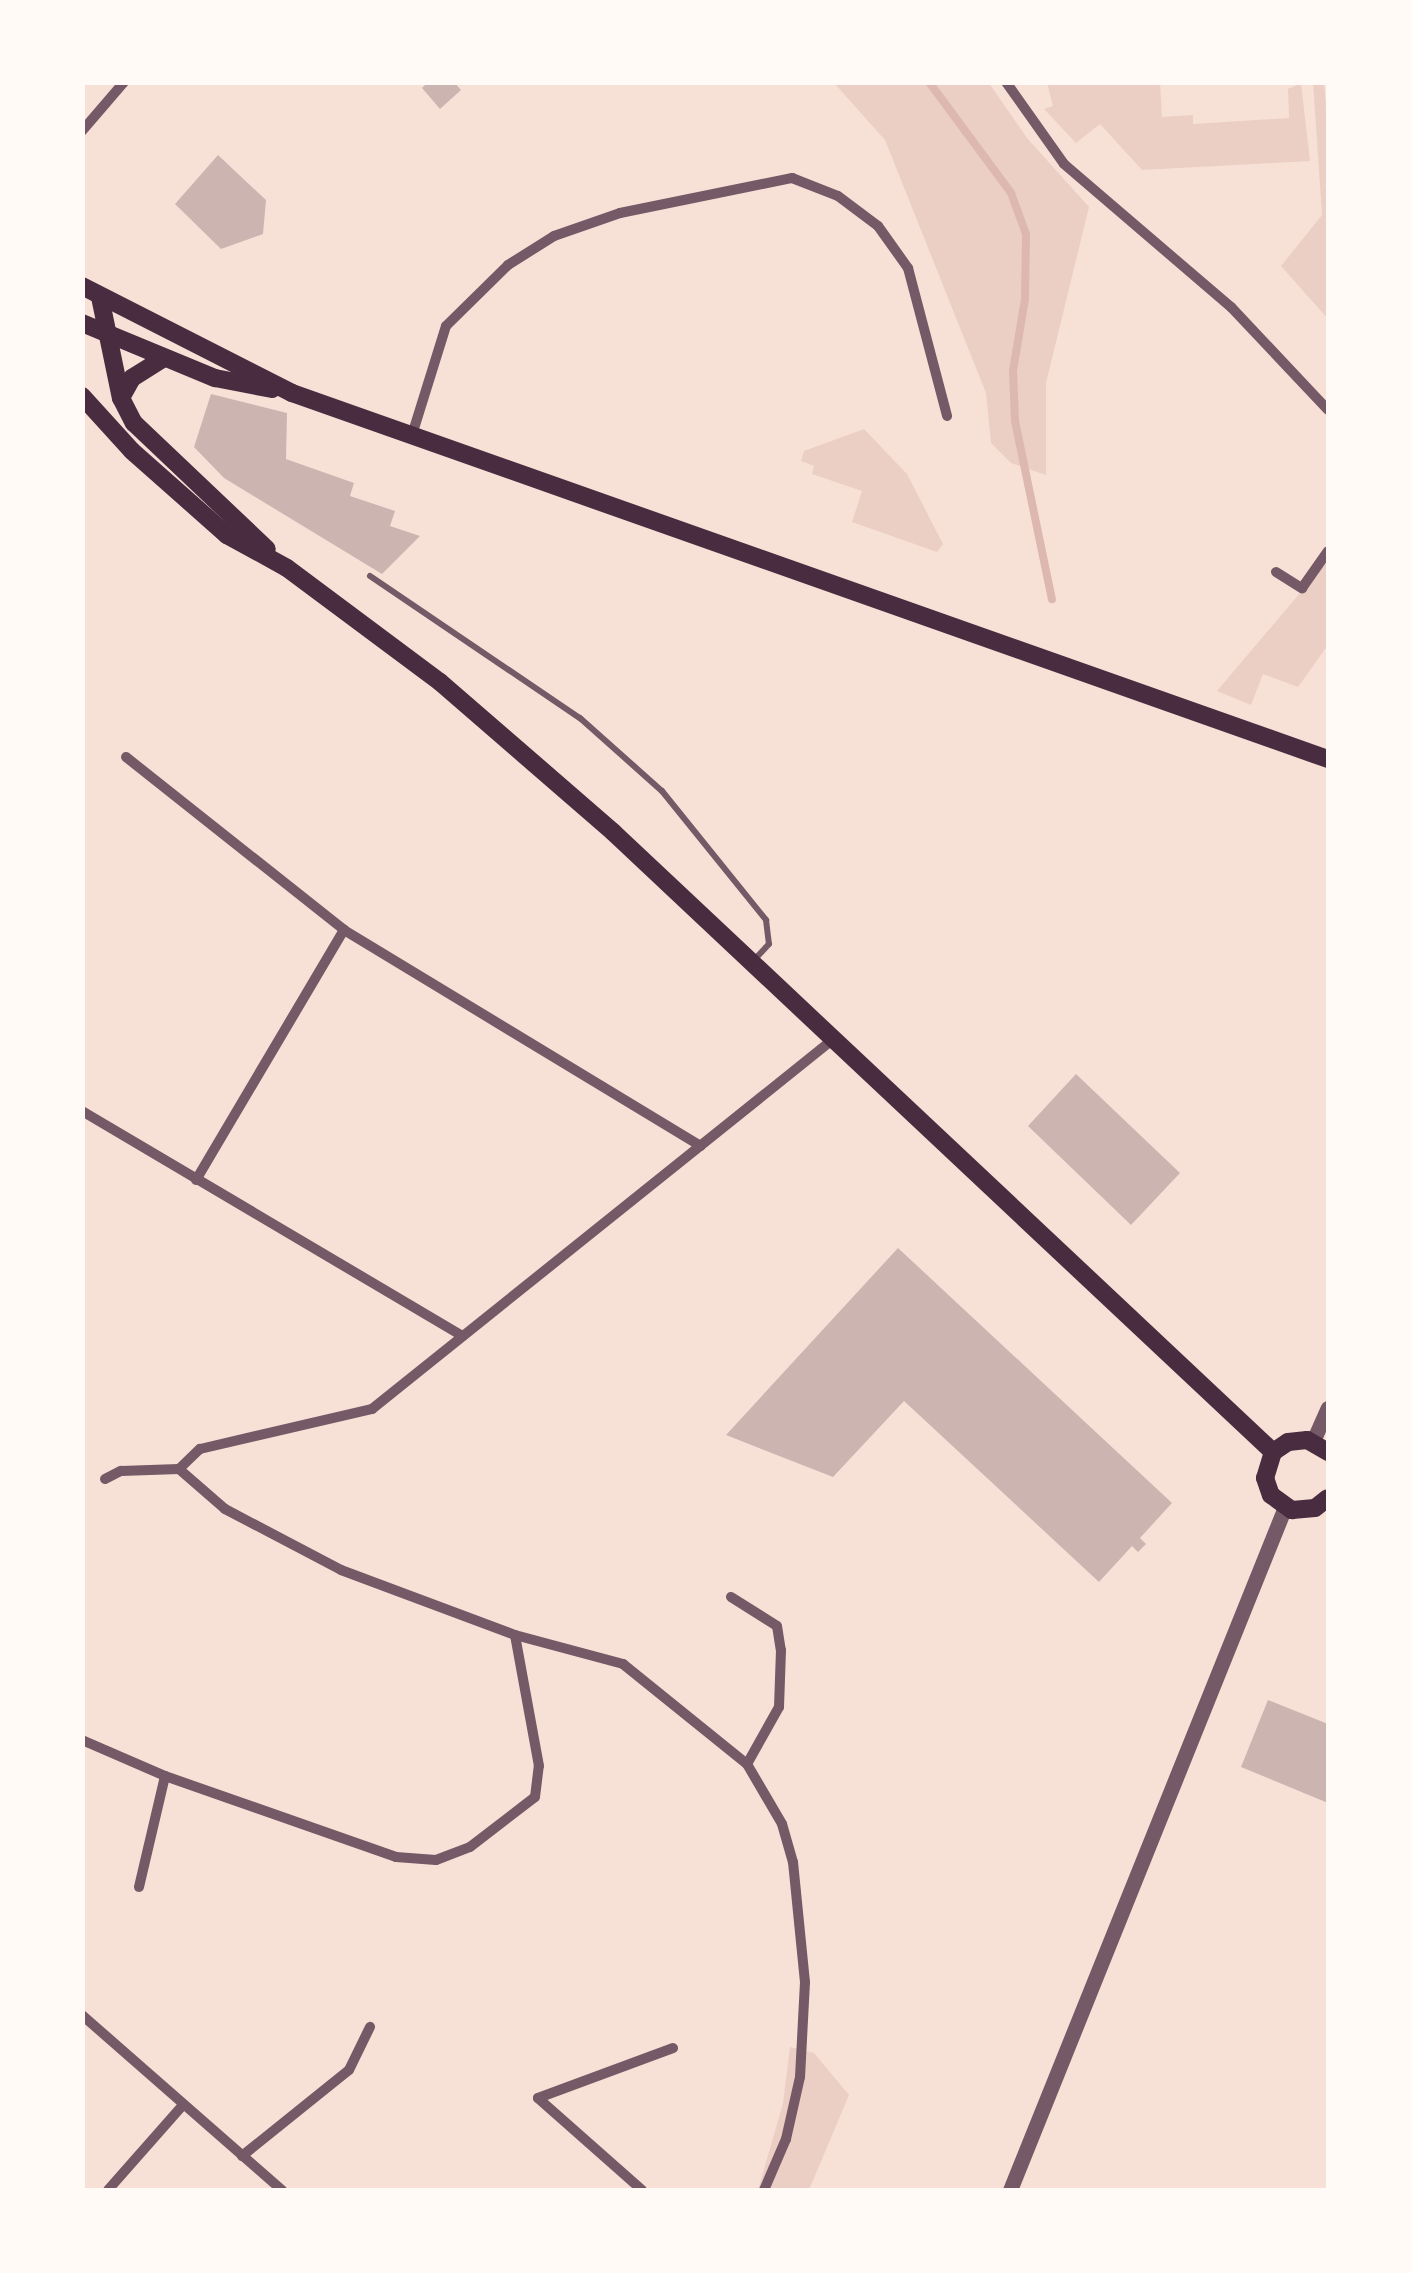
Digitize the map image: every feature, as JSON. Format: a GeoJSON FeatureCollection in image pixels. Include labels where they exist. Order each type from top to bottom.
{"type":"FeatureCollection","features":[{"type":"Feature","properties":{"kind":"main road"},"geometry":{"type":"LineString","coordinates":[[82,286],[292,393],[1328,759]]}},
{"type":"Feature","properties":{"kind":"main road"},"geometry":{"type":"LineString","coordinates":[[100,297],[122,398],[134,423],[287,568],[440,682],[612,832],[749,965],[1273,1452]]}},
{"type":"Feature","properties":{"kind":"main road"},"geometry":{"type":"LineString","coordinates":[[82,324],[107,338],[215,378],[292,393]]}},
{"type":"Feature","properties":{"kind":"main road"},"geometry":{"type":"LineString","coordinates":[[122,398],[132,378],[163,359]]}},
{"type":"Feature","properties":{"kind":"main road"},"geometry":{"type":"LineString","coordinates":[[82,396],[132,451],[227,535],[287,568]]}},
{"type":"Feature","properties":{"kind":"main road"},"geometry":{"type":"LineString","coordinates":[[1273,1452],[1294,1440],[1321,1447]]}},
{"type":"Feature","properties":{"kind":"main road"},"geometry":{"type":"LineString","coordinates":[[1273,1452],[1267,1487],[1284,1507],[1308,1510],[1328,1499]]}},
{"type":"Feature","properties":{"kind":"street"},"geometry":{"type":"LineString","coordinates":[[82,131],[124,82]]}},
{"type":"Feature","properties":{"kind":"street"},"geometry":{"type":"LineString","coordinates":[[1006,82],[1064,164],[1231,306],[1328,410]]}},
{"type":"Feature","properties":{"kind":"street"},"geometry":{"type":"LineString","coordinates":[[412,435],[446,326],[508,265],[554,236],[620,214],[792,178],[838,196],[878,226],[908,268],[948,416]]}},
{"type":"Feature","properties":{"kind":"street"},"geometry":{"type":"LineString","coordinates":[[1276,572],[1302,588],[1328,551]]}},
{"type":"Feature","properties":{"kind":"street"},"geometry":{"type":"LineString","coordinates":[[126,757],[344,930],[701,1146]]}},
{"type":"Feature","properties":{"kind":"street"},"geometry":{"type":"LineString","coordinates":[[196,1180],[344,930]]}},
{"type":"Feature","properties":{"kind":"street"},"geometry":{"type":"LineString","coordinates":[[179,1469],[200,1448],[372,1409],[832,1041]]}},
{"type":"Feature","properties":{"kind":"street"},"geometry":{"type":"LineString","coordinates":[[82,1111],[462,1336]]}},
{"type":"Feature","properties":{"kind":"street"},"geometry":{"type":"LineString","coordinates":[[1321,1447],[1328,1408]]}},
{"type":"Feature","properties":{"kind":"street"},"geometry":{"type":"LineString","coordinates":[[105,1479],[120,1471],[179,1469],[225,1508],[341,1570],[515,1635],[624,1664],[747,1764],[782,1824],[793,1862],[806,1982],[794,2108],[764,2190]]}},
{"type":"Feature","properties":{"kind":"street"},"geometry":{"type":"LineString","coordinates":[[1010,2190],[1284,1507]]}},
{"type":"Feature","properties":{"kind":"street"},"geometry":{"type":"LineString","coordinates":[[731,1596],[776,1626],[782,1650],[779,1707],[747,1764]]}},
{"type":"Feature","properties":{"kind":"street"},"geometry":{"type":"LineString","coordinates":[[82,1740],[165,1776],[407,1860],[450,1856],[535,1797],[539,1766],[515,1635]]}},
{"type":"Feature","properties":{"kind":"street"},"geometry":{"type":"LineString","coordinates":[[139,1887],[165,1776]]}},
{"type":"Feature","properties":{"kind":"street"},"geometry":{"type":"LineString","coordinates":[[82,2015],[282,2190]]}},
{"type":"Feature","properties":{"kind":"street"},"geometry":{"type":"LineString","coordinates":[[242,2156],[349,2070],[370,2028]]}},
{"type":"Feature","properties":{"kind":"street"},"geometry":{"type":"LineString","coordinates":[[642,2190],[538,2098],[673,2048]]}},
{"type":"Feature","properties":{"kind":"street"},"geometry":{"type":"LineString","coordinates":[[108,2190],[182,2106]]}},
{"type":"Feature","properties":{"kind":"lane"},"geometry":{"type":"LineString","coordinates":[[370,576],[580,718],[662,791],[766,920],[769,944],[749,965]]}},
{"type":"Feature","properties":{"kind":"shaded area"},"geometry":{"type":"Polygon","coordinates":[[[1160,82],[1162,117],[1193,115],[1193,124],[1289,118],[1288,89],[1301,83],[1310,161],[1142,170],[1100,124],[1076,143],[1044,109],[1053,106],[1047,83],[1160,82]]]}},
{"type":"Feature","properties":{"kind":"shaded area"},"geometry":{"type":"Polygon","coordinates":[[[834,83],[989,83],[1027,138],[1089,207],[1046,383],[1046,475],[1011,463],[991,443],[986,393],[885,140],[834,83]]]}},
{"type":"Feature","properties":{"kind":"shaded area"},"geometry":{"type":"Polygon","coordinates":[[[1313,83],[1324,83],[1328,128],[1328,319],[1281,266],[1322,215],[1313,83]]]}},
{"type":"Feature","properties":{"kind":"shaded area"},"geometry":{"type":"Polygon","coordinates":[[[864,429],[907,474],[943,544],[937,552],[852,522],[862,491],[812,474],[814,466],[801,461],[804,451],[864,429]]]}},
{"type":"Feature","properties":{"kind":"shaded area"},"geometry":{"type":"Polygon","coordinates":[[[1328,560],[1328,645],[1298,687],[1263,674],[1251,705],[1217,691],[1328,560]]]}},
{"type":"Feature","properties":{"kind":"shaded area"},"geometry":{"type":"Polygon","coordinates":[[[790,2047],[814,2053],[849,2095],[809,2190],[758,2190],[783,2103],[790,2047]]]}},
{"type":"Feature","properties":{"kind":"building"},"geometry":{"type":"Polygon","coordinates":[[[428,82],[454,82],[461,90],[440,109],[422,88],[428,82]]]}},
{"type":"Feature","properties":{"kind":"building"},"geometry":{"type":"Polygon","coordinates":[[[218,155],[266,200],[263,234],[221,249],[175,204],[218,155]]]}},
{"type":"Feature","properties":{"kind":"building"},"geometry":{"type":"Polygon","coordinates":[[[211,394],[287,413],[286,459],[354,483],[350,496],[395,511],[390,526],[420,536],[382,574],[224,478],[194,447],[211,394]]]}},
{"type":"Feature","properties":{"kind":"building"},"geometry":{"type":"Polygon","coordinates":[[[1076,1074],[1180,1173],[1131,1225],[1028,1126],[1076,1074]]]}},
{"type":"Feature","properties":{"kind":"building"},"geometry":{"type":"Polygon","coordinates":[[[898,1248],[1172,1503],[1140,1538],[1146,1544],[1138,1552],[1132,1546],[1099,1582],[904,1401],[833,1477],[726,1435],[898,1248]]]}},
{"type":"Feature","properties":{"kind":"building"},"geometry":{"type":"Polygon","coordinates":[[[1268,1700],[1328,1724],[1328,1803],[1241,1767],[1268,1700]]]}},
{"type":"Feature","properties":{"kind":"waterway"},"geometry":{"type":"LineString","coordinates":[[929,82],[1011,193],[1026,234],[1025,299],[1013,371],[1015,421],[1052,599]]}}]}
